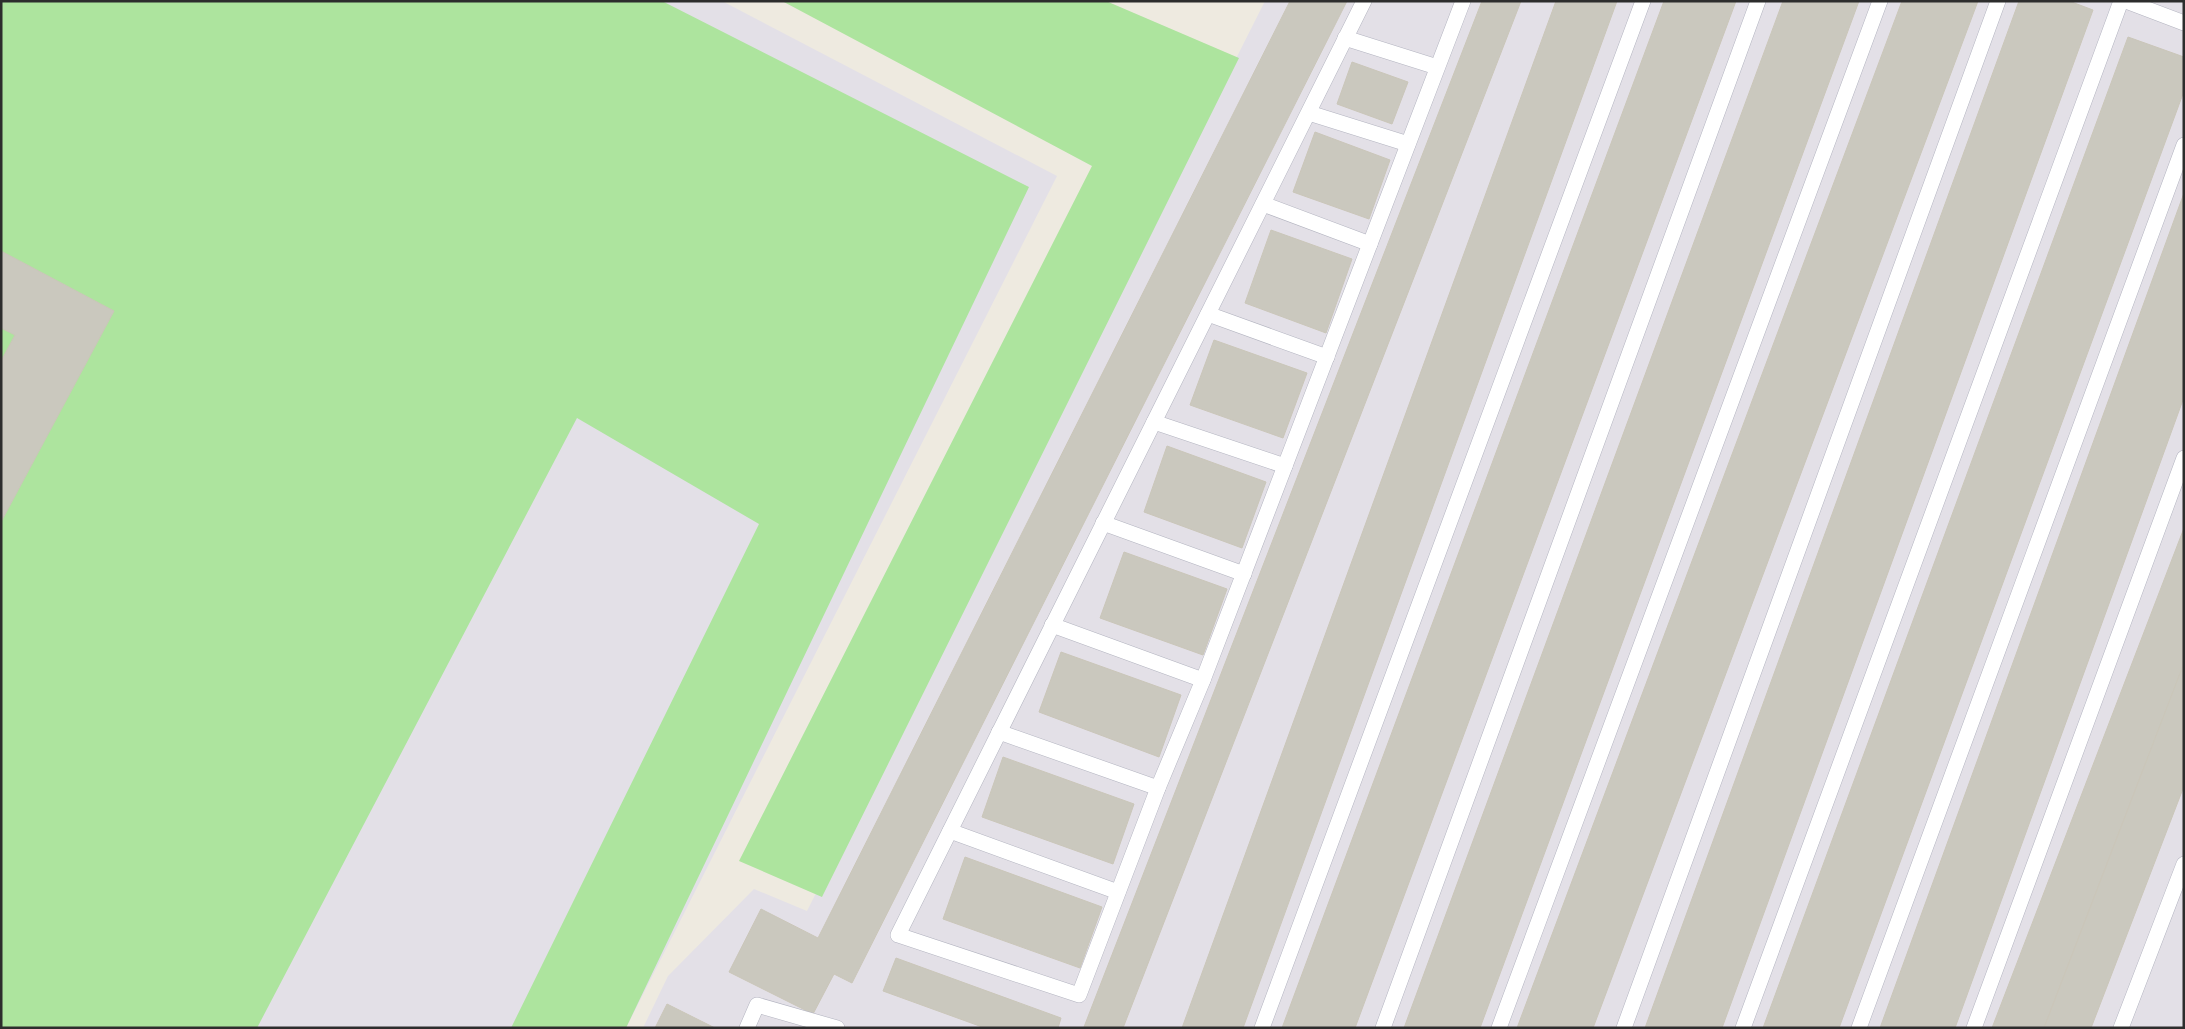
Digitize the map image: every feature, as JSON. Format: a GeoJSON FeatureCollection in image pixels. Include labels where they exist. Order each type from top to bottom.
{"type":"FeatureCollection","features":[{"type":"Feature","properties":{"kind":"lane"},"geometry":{"type":"LineString","coordinates":[[1364,1],[898,935],[1078,994],[1158,788],[1203,680],[1463,1]]}},
{"type":"Feature","properties":{"kind":"lane"},"geometry":{"type":"LineString","coordinates":[[1262,1028],[1643,1]]}},
{"type":"Feature","properties":{"kind":"lane"},"geometry":{"type":"LineString","coordinates":[[1384,1028],[1758,1]]}},
{"type":"Feature","properties":{"kind":"lane"},"geometry":{"type":"LineString","coordinates":[[1499,1028],[1880,1]]}},
{"type":"Feature","properties":{"kind":"lane"},"geometry":{"type":"LineString","coordinates":[[1624,1028],[1998,1]]}},
{"type":"Feature","properties":{"kind":"lane"},"geometry":{"type":"LineString","coordinates":[[1743,1028],[2121,1]]}},
{"type":"Feature","properties":{"kind":"lane"},"geometry":{"type":"LineString","coordinates":[[2126,1],[2184,23]]}},
{"type":"Feature","properties":{"kind":"lane"},"geometry":{"type":"LineString","coordinates":[[1345,38],[1438,67]]}},
{"type":"Feature","properties":{"kind":"lane"},"geometry":{"type":"LineString","coordinates":[[1308,113],[1408,144]]}},
{"type":"Feature","properties":{"kind":"lane"},"geometry":{"type":"LineString","coordinates":[[1859,1028],[2184,145]]}},
{"type":"Feature","properties":{"kind":"lane"},"geometry":{"type":"LineString","coordinates":[[1263,204],[1370,244]]}},
{"type":"Feature","properties":{"kind":"lane"},"geometry":{"type":"LineString","coordinates":[[1208,314],[1326,357]]}},
{"type":"Feature","properties":{"kind":"lane"},"geometry":{"type":"LineString","coordinates":[[1154,422],[1285,466]]}},
{"type":"Feature","properties":{"kind":"lane"},"geometry":{"type":"LineString","coordinates":[[1974,1028],[2184,458]]}},
{"type":"Feature","properties":{"kind":"lane"},"geometry":{"type":"LineString","coordinates":[[1103,523],[1244,574]]}},
{"type":"Feature","properties":{"kind":"lane"},"geometry":{"type":"LineString","coordinates":[[1052,625],[1203,680]]}},
{"type":"Feature","properties":{"kind":"lane"},"geometry":{"type":"LineString","coordinates":[[999,732],[1158,788]]}},
{"type":"Feature","properties":{"kind":"lane"},"geometry":{"type":"LineString","coordinates":[[950,831],[1118,892]]}},
{"type":"Feature","properties":{"kind":"lane"},"geometry":{"type":"LineString","coordinates":[[2121,1028],[2184,864]]}},
{"type":"Feature","properties":{"kind":"lane"},"geometry":{"type":"LineString","coordinates":[[747,1028],[757,1005],[837,1028]]}},
{"type":"Feature","properties":{"kind":"shaded area"},"geometry":{"type":"Polygon","coordinates":[[[1,1],[722,1],[1057,176],[626,1028],[1,1028],[1,1]]]}},
{"type":"Feature","properties":{"kind":"shaded area"},"geometry":{"type":"Polygon","coordinates":[[[1265,1],[2184,1],[2184,1028],[643,1028],[668,976],[754,889],[807,911],[1265,1]]]}},
{"type":"Feature","properties":{"kind":"green space"},"geometry":{"type":"Polygon","coordinates":[[[1,1],[662,1],[1029,187],[626,1028],[511,1028],[759,524],[577,418],[257,1028],[1,1028],[1,1]]]}},
{"type":"Feature","properties":{"kind":"green space"},"geometry":{"type":"Polygon","coordinates":[[[782,1],[1106,1],[1239,58],[822,897],[739,861],[1092,166],[782,1]]]}},
{"type":"Feature","properties":{"kind":"building"},"geometry":{"type":"Polygon","coordinates":[[[1290,1],[1347,1],[852,983],[834,974],[813,1014],[729,972],[761,909],[818,938],[1290,1]]]}},
{"type":"Feature","properties":{"kind":"building"},"geometry":{"type":"Polygon","coordinates":[[[1482,1],[1521,1],[1123,1028],[1084,1027],[1482,1]]]}},
{"type":"Feature","properties":{"kind":"building"},"geometry":{"type":"Polygon","coordinates":[[[1556,1],[1617,1],[1243,1028],[1182,1028],[1556,1]]]}},
{"type":"Feature","properties":{"kind":"building"},"geometry":{"type":"Polygon","coordinates":[[[1664,1],[1736,1],[1355,1028],[1282,1028],[1664,1]]]}},
{"type":"Feature","properties":{"kind":"building"},"geometry":{"type":"Polygon","coordinates":[[[1783,1],[1859,1],[1480,1028],[1404,1028],[1783,1]]]}},
{"type":"Feature","properties":{"kind":"building"},"geometry":{"type":"Polygon","coordinates":[[[1902,1],[1978,1],[1593,1028],[1517,1028],[1902,1]]]}},
{"type":"Feature","properties":{"kind":"building"},"geometry":{"type":"Polygon","coordinates":[[[2019,1],[2069,1],[2093,10],[1722,1028],[1645,1028],[2019,1]]]}},
{"type":"Feature","properties":{"kind":"building"},"geometry":{"type":"Polygon","coordinates":[[[2128,37],[2184,57],[2184,91],[1839,1028],[1763,1028],[2128,37]]]}},
{"type":"Feature","properties":{"kind":"building"},"geometry":{"type":"Polygon","coordinates":[[[1352,62],[1408,82],[1392,124],[1337,104],[1352,62]]]}},
{"type":"Feature","properties":{"kind":"building"},"geometry":{"type":"Polygon","coordinates":[[[1315,132],[1390,160],[1369,219],[1293,192],[1315,132]]]}},
{"type":"Feature","properties":{"kind":"building"},"geometry":{"type":"Polygon","coordinates":[[[2184,193],[2184,397],[1955,1028],[1880,1028],[2184,193]]]}},
{"type":"Feature","properties":{"kind":"building"},"geometry":{"type":"Polygon","coordinates":[[[1271,230],[1352,259],[1326,333],[1245,303],[1271,230]]]}},
{"type":"Feature","properties":{"kind":"building"},"geometry":{"type":"Polygon","coordinates":[[[1,251],[114,311],[1,522],[1,361],[15,335],[1,328],[1,251]]]}},
{"type":"Feature","properties":{"kind":"building"},"geometry":{"type":"Polygon","coordinates":[[[1214,340],[1307,373],[1283,438],[1190,405],[1214,340]]]}},
{"type":"Feature","properties":{"kind":"building"},"geometry":{"type":"Polygon","coordinates":[[[1167,446],[1266,482],[1242,548],[1144,512],[1167,446]]]}},
{"type":"Feature","properties":{"kind":"building"},"geometry":{"type":"Polygon","coordinates":[[[2184,528],[2184,663],[2044,1028],[1992,1028],[2184,528]]]}},
{"type":"Feature","properties":{"kind":"building"},"geometry":{"type":"Polygon","coordinates":[[[1124,552],[1227,589],[1203,655],[1100,618],[1124,552]]]}},
{"type":"Feature","properties":{"kind":"building"},"geometry":{"type":"Polygon","coordinates":[[[1061,652],[1181,695],[1159,757],[1039,712],[1061,652]]]}},
{"type":"Feature","properties":{"kind":"building"},"geometry":{"type":"Polygon","coordinates":[[[2184,663],[2184,786],[2091,1028],[2044,1028],[2184,663]]]}},
{"type":"Feature","properties":{"kind":"building"},"geometry":{"type":"Polygon","coordinates":[[[1003,757],[1134,804],[1113,864],[982,817],[1003,757]]]}},
{"type":"Feature","properties":{"kind":"building"},"geometry":{"type":"Polygon","coordinates":[[[965,857],[1102,907],[1080,968],[943,919],[965,857]]]}},
{"type":"Feature","properties":{"kind":"building"},"geometry":{"type":"Polygon","coordinates":[[[896,958],[1061,1018],[1058,1028],[985,1028],[883,991],[896,958]]]}},
{"type":"Feature","properties":{"kind":"building"},"geometry":{"type":"Polygon","coordinates":[[[667,1004],[715,1028],[655,1028],[667,1004]]]}}]}
